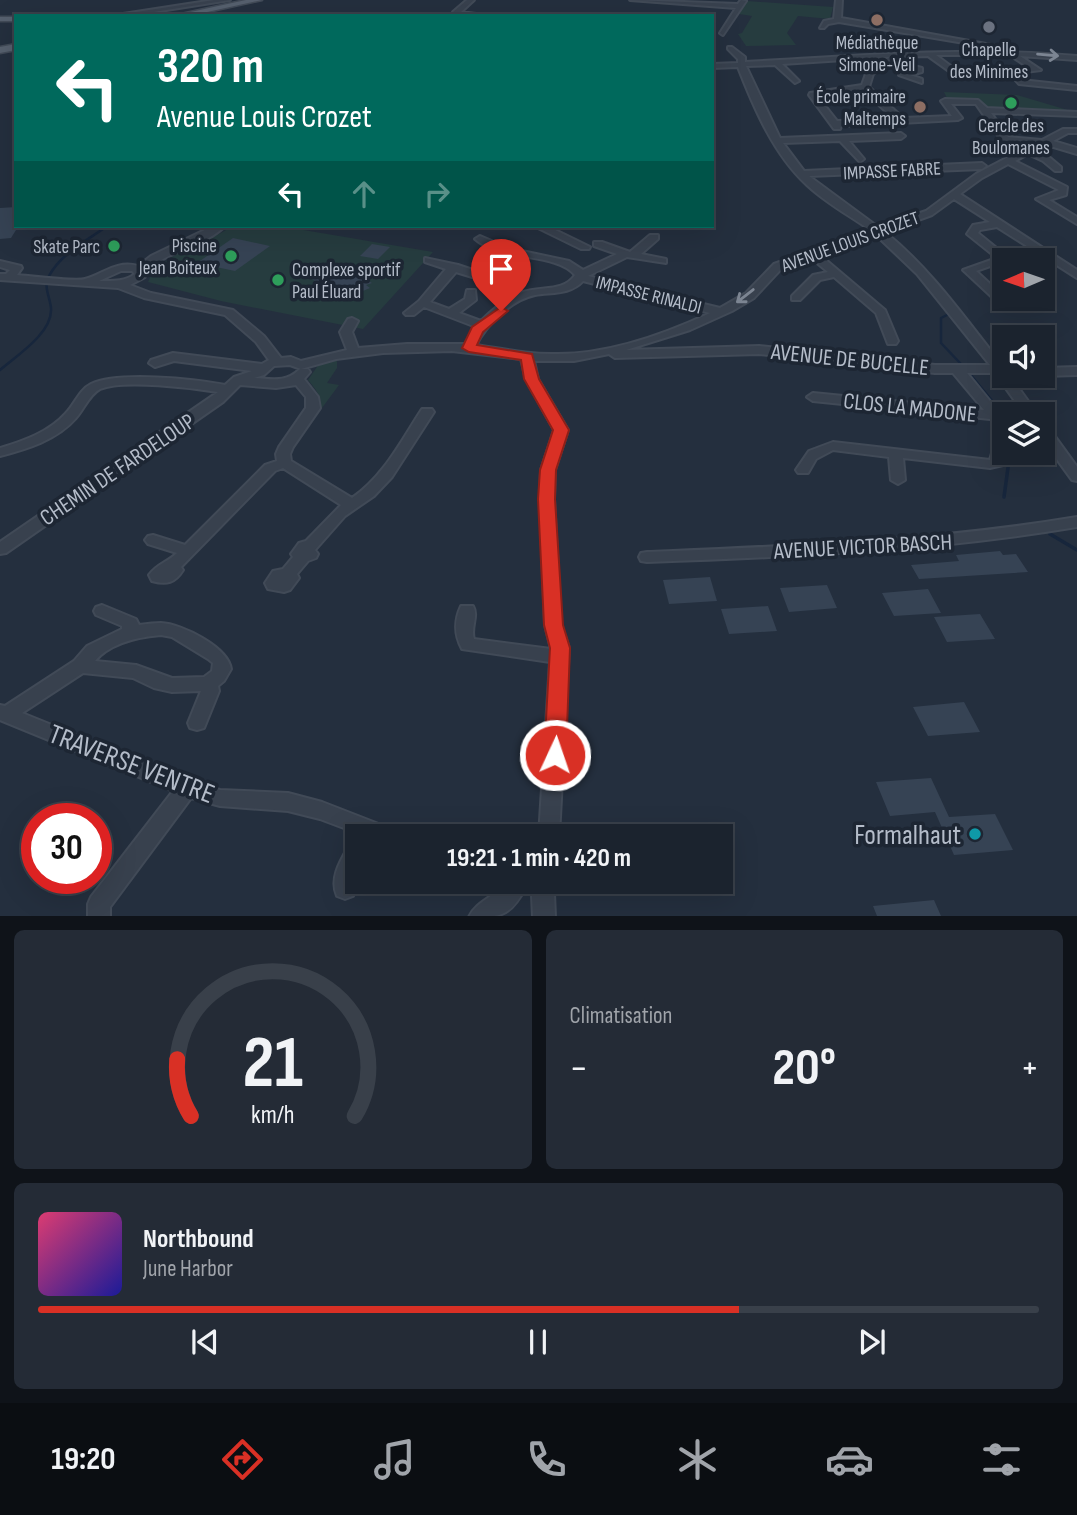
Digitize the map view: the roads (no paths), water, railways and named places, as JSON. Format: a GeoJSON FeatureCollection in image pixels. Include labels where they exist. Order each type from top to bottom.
{"type":"FeatureCollection","features":[{"type":"Feature","properties":{"kind":"main road"},"geometry":{"type":"LineString","coordinates":[[186,14],[258,0]]}},
{"type":"Feature","properties":{"kind":"street"},"geometry":{"type":"LineString","coordinates":[[126,14],[227,0]]}},
{"type":"Feature","properties":{"kind":"street"},"geometry":{"type":"LineString","coordinates":[[451,0],[469,1]]}},
{"type":"Feature","properties":{"kind":"street"},"geometry":{"type":"LineString","coordinates":[[633,0],[742,3]]}},
{"type":"Feature","properties":{"kind":"street"},"geometry":{"type":"LineString","coordinates":[[839,0],[837,18],[841,20]]}},
{"type":"Feature","properties":{"kind":"street"},"geometry":{"type":"LineString","coordinates":[[466,14],[455,13],[469,1]]}},
{"type":"Feature","properties":{"kind":"street"},"geometry":{"type":"LineString","coordinates":[[723,33],[742,3]]}},
{"type":"Feature","properties":{"kind":"street"},"geometry":{"type":"LineString","coordinates":[[120,6],[133,13]]}},
{"type":"Feature","properties":{"kind":"street"},"geometry":{"type":"LineString","coordinates":[[822,27],[825,22],[841,20],[951,37],[1011,52],[1037,69],[983,72]]}},
{"type":"Feature","properties":{"kind":"street"},"geometry":{"type":"LineString","coordinates":[[714,33],[723,33]]}},
{"type":"Feature","properties":{"kind":"street"},"geometry":{"type":"LineString","coordinates":[[723,33],[793,165],[901,251],[953,306],[992,358]]}},
{"type":"Feature","properties":{"kind":"street"},"geometry":{"type":"LineString","coordinates":[[951,37],[973,33],[996,37]]}},
{"type":"Feature","properties":{"kind":"street"},"geometry":{"type":"LineString","coordinates":[[714,66],[1011,52],[1077,58]]}},
{"type":"Feature","properties":{"kind":"street"},"geometry":{"type":"LineString","coordinates":[[930,54],[949,69]]}},
{"type":"Feature","properties":{"kind":"street"},"geometry":{"type":"LineString","coordinates":[[866,87],[870,72],[898,58]]}},
{"type":"Feature","properties":{"kind":"street"},"geometry":{"type":"LineString","coordinates":[[829,59],[843,70]]}},
{"type":"Feature","properties":{"kind":"street"},"geometry":{"type":"LineString","coordinates":[[776,62],[795,82]]}},
{"type":"Feature","properties":{"kind":"street"},"geometry":{"type":"LineString","coordinates":[[887,62],[919,70],[903,75],[919,81]]}},
{"type":"Feature","properties":{"kind":"street"},"geometry":{"type":"LineString","coordinates":[[1012,71],[1019,82],[1073,88],[1077,97]]}},
{"type":"Feature","properties":{"kind":"street"},"geometry":{"type":"LineString","coordinates":[[866,87],[901,121]]}},
{"type":"Feature","properties":{"kind":"street"},"geometry":{"type":"LineString","coordinates":[[866,87],[813,95],[835,126],[958,118],[945,101],[978,102],[1005,139],[1046,143],[1077,151]]}},
{"type":"Feature","properties":{"kind":"street"},"geometry":{"type":"LineString","coordinates":[[985,110],[1077,114]]}},
{"type":"Feature","properties":{"kind":"street","name":"AVENUE LOUIS CROZET"},"geometry":{"type":"LineString","coordinates":[[301,365],[328,355],[354,352],[469,348],[527,357],[572,357],[600,353],[678,328],[749,296],[769,271],[812,253],[929,213],[979,176],[1074,130]]}},
{"type":"Feature","properties":{"kind":"street"},"geometry":{"type":"LineString","coordinates":[[780,142],[901,136]]}},
{"type":"Feature","properties":{"kind":"street"},"geometry":{"type":"LineString","coordinates":[[843,139],[860,159]]}},
{"type":"Feature","properties":{"kind":"street"},"geometry":{"type":"LineString","coordinates":[[1028,151],[1046,159],[1058,169]]}},
{"type":"Feature","properties":{"kind":"street"},"geometry":{"type":"LineString","coordinates":[[1008,161],[1064,189],[1063,193],[1041,199],[1077,221]]}},
{"type":"Feature","properties":{"kind":"street","name":"IMPASSE FABRE"},"geometry":{"type":"LineString","coordinates":[[802,174],[982,166]]}},
{"type":"Feature","properties":{"kind":"street"},"geometry":{"type":"LineString","coordinates":[[955,195],[1077,275]]}},
{"type":"Feature","properties":{"kind":"street"},"geometry":{"type":"LineString","coordinates":[[992,249],[972,233],[977,227],[998,224]]}},
{"type":"Feature","properties":{"kind":"street"},"geometry":{"type":"LineString","coordinates":[[121,285],[136,276],[144,265],[216,228]]}},
{"type":"Feature","properties":{"kind":"street"},"geometry":{"type":"LineString","coordinates":[[543,228],[585,247]]}},
{"type":"Feature","properties":{"kind":"street"},"geometry":{"type":"LineString","coordinates":[[469,348],[482,325],[520,296],[571,286],[584,274],[630,254],[654,237]]}},
{"type":"Feature","properties":{"kind":"street"},"geometry":{"type":"LineString","coordinates":[[480,239],[517,255],[567,262],[584,274],[635,283]]}},
{"type":"Feature","properties":{"kind":"street"},"geometry":{"type":"LineString","coordinates":[[598,244],[662,261]]}},
{"type":"Feature","properties":{"kind":"street"},"geometry":{"type":"LineString","coordinates":[[102,280],[111,270],[168,253]]}},
{"type":"Feature","properties":{"kind":"street"},"geometry":{"type":"LineString","coordinates":[[812,253],[881,312],[892,341]]}},
{"type":"Feature","properties":{"kind":"street"},"geometry":{"type":"LineString","coordinates":[[429,260],[495,280],[510,272]]}},
{"type":"Feature","properties":{"kind":"street"},"geometry":{"type":"LineString","coordinates":[[992,263],[968,270],[992,291]]}},
{"type":"Feature","properties":{"kind":"street"},"geometry":{"type":"LineString","coordinates":[[0,264],[7,273],[35,280],[64,283],[102,280],[140,294],[233,314],[260,339],[277,362]]}},
{"type":"Feature","properties":{"kind":"street"},"geometry":{"type":"LineString","coordinates":[[127,267],[136,276],[140,288],[173,300]]}},
{"type":"Feature","properties":{"kind":"street"},"geometry":{"type":"LineString","coordinates":[[410,313],[423,303],[454,267]]}},
{"type":"Feature","properties":{"kind":"street","name":"IMPASSE RINALDI"},"geometry":{"type":"LineString","coordinates":[[584,274],[718,311]]}},
{"type":"Feature","properties":{"kind":"street"},"geometry":{"type":"LineString","coordinates":[[796,298],[817,277],[835,274]]}},
{"type":"Feature","properties":{"kind":"street"},"geometry":{"type":"LineString","coordinates":[[451,313],[470,300],[471,292]]}},
{"type":"Feature","properties":{"kind":"street"},"geometry":{"type":"LineString","coordinates":[[423,303],[482,325]]}},
{"type":"Feature","properties":{"kind":"street"},"geometry":{"type":"LineString","coordinates":[[352,321],[346,332],[354,352]]}},
{"type":"Feature","properties":{"kind":"street"},"geometry":{"type":"LineString","coordinates":[[678,328],[688,342],[700,350]]}},
{"type":"Feature","properties":{"kind":"street","name":"AVENUE DE BUCELLE"},"geometry":{"type":"LineString","coordinates":[[600,353],[759,350],[992,371]]}},
{"type":"Feature","properties":{"kind":"street"},"geometry":{"type":"LineString","coordinates":[[155,363],[173,357],[262,374],[274,384],[297,384],[312,397],[313,408],[286,447],[283,454],[284,463]]}},
{"type":"Feature","properties":{"kind":"street"},"geometry":{"type":"LineString","coordinates":[[527,357],[532,379],[561,430],[548,470],[547,499],[553,625],[560,657],[550,824]]}},
{"type":"Feature","properties":{"kind":"street"},"geometry":{"type":"LineString","coordinates":[[0,452],[39,439],[55,429],[72,416],[84,397],[105,383],[233,385],[262,374],[277,362],[290,361],[301,365],[304,372],[297,384]]}},
{"type":"Feature","properties":{"kind":"street","name":"CLOS LA MADONE"},"geometry":{"type":"LineString","coordinates":[[813,397],[990,415],[991,411],[957,369]]}},
{"type":"Feature","properties":{"kind":"street"},"geometry":{"type":"LineString","coordinates":[[1055,372],[1077,371]]}},
{"type":"Feature","properties":{"kind":"street","name":"CHEMIN DE FARDELOUP"},"geometry":{"type":"LineString","coordinates":[[0,549],[233,385]]}},
{"type":"Feature","properties":{"kind":"street"},"geometry":{"type":"LineString","coordinates":[[287,575],[340,513],[369,493],[387,474],[427,412]]}},
{"type":"Feature","properties":{"kind":"street"},"geometry":{"type":"LineString","coordinates":[[803,470],[807,459],[817,450],[833,446],[992,464]]}},
{"type":"Feature","properties":{"kind":"street"},"geometry":{"type":"LineString","coordinates":[[1055,450],[1077,477]]}},
{"type":"Feature","properties":{"kind":"street"},"geometry":{"type":"LineString","coordinates":[[896,453],[898,480]]}},
{"type":"Feature","properties":{"kind":"street"},"geometry":{"type":"LineString","coordinates":[[284,463],[352,505]]}},
{"type":"Feature","properties":{"kind":"street"},"geometry":{"type":"LineString","coordinates":[[172,567],[270,468],[284,463]]}},
{"type":"Feature","properties":{"kind":"street","name":"AVENUE VICTOR BASCH"},"geometry":{"type":"LineString","coordinates":[[647,556],[870,548],[950,542],[1077,522]]}},
{"type":"Feature","properties":{"kind":"street"},"geometry":{"type":"LineString","coordinates":[[153,540],[188,551]]}},
{"type":"Feature","properties":{"kind":"street"},"geometry":{"type":"LineString","coordinates":[[467,610],[463,632],[468,644],[560,657]]}},
{"type":"Feature","properties":{"kind":"street"},"geometry":{"type":"LineString","coordinates":[[102,611],[130,623],[131,632]]}},
{"type":"Feature","properties":{"kind":"street"},"geometry":{"type":"LineString","coordinates":[[4,713],[80,666],[93,651],[131,632],[162,629],[176,632],[214,654],[221,661],[222,669],[208,684],[172,685],[160,683],[136,672],[80,666]]}},
{"type":"Feature","properties":{"kind":"street"},"geometry":{"type":"LineString","coordinates":[[197,723],[210,691],[208,684]]}},
{"type":"Feature","properties":{"kind":"street","name":"TRAVERSE VENTRE"},"geometry":{"type":"LineString","coordinates":[[4,713],[187,788],[220,798],[288,802],[347,824]]}},
{"type":"Feature","properties":{"kind":"street"},"geometry":{"type":"LineString","coordinates":[[99,916],[99,904],[187,788]]}},
{"type":"Feature","properties":{"kind":"street"},"geometry":{"type":"LineString","coordinates":[[480,916],[510,894]]}},
{"type":"Feature","properties":{"kind":"street"},"geometry":{"type":"LineString","coordinates":[[543,894],[544,916]]}},
{"type":"Feature","properties":{"kind":"waterway"},"geometry":{"type":"LineString","coordinates":[[0,370],[32,343],[46,326],[51,308],[47,284],[54,268],[67,254],[104,228]]}},
{"type":"Feature","properties":{"kind":"waterway"},"geometry":{"type":"LineString","coordinates":[[951,313],[941,318],[941,343],[961,364]]}},
{"type":"Feature","properties":{"kind":"waterway"},"geometry":{"type":"LineString","coordinates":[[970,374],[993,402]]}},
{"type":"Feature","properties":{"kind":"waterway"},"geometry":{"type":"LineString","coordinates":[[1004,497],[1008,465]]}},
{"type":"Feature","properties":{"kind":"waterway"},"geometry":{"type":"LineString","coordinates":[[1050,534],[1077,550]]}},
{"type":"Feature","properties":{"kind":"place","name":"Médiathèque Simone-Veil"},"geometry":{"type":"Point","coordinates":[877,20]}},
{"type":"Feature","properties":{"kind":"place","name":"Chapelle des Minimes"},"geometry":{"type":"Point","coordinates":[989,27]}},
{"type":"Feature","properties":{"kind":"place","name":"Cercle des Boulomanes"},"geometry":{"type":"Point","coordinates":[1011,103]}},
{"type":"Feature","properties":{"kind":"place","name":"École primaire Maltemps"},"geometry":{"type":"Point","coordinates":[920,107]}},
{"type":"Feature","properties":{"kind":"place","name":"Skate Parc"},"geometry":{"type":"Point","coordinates":[114,246]}},
{"type":"Feature","properties":{"kind":"place","name":"Piscine Jean Boiteux"},"geometry":{"type":"Point","coordinates":[231,256]}},
{"type":"Feature","properties":{"kind":"place","name":"Complexe sportif Paul Éluard"},"geometry":{"type":"Point","coordinates":[278,280]}},
{"type":"Feature","properties":{"kind":"place","name":"Formalhaut"},"geometry":{"type":"Point","coordinates":[975,834]}}]}
